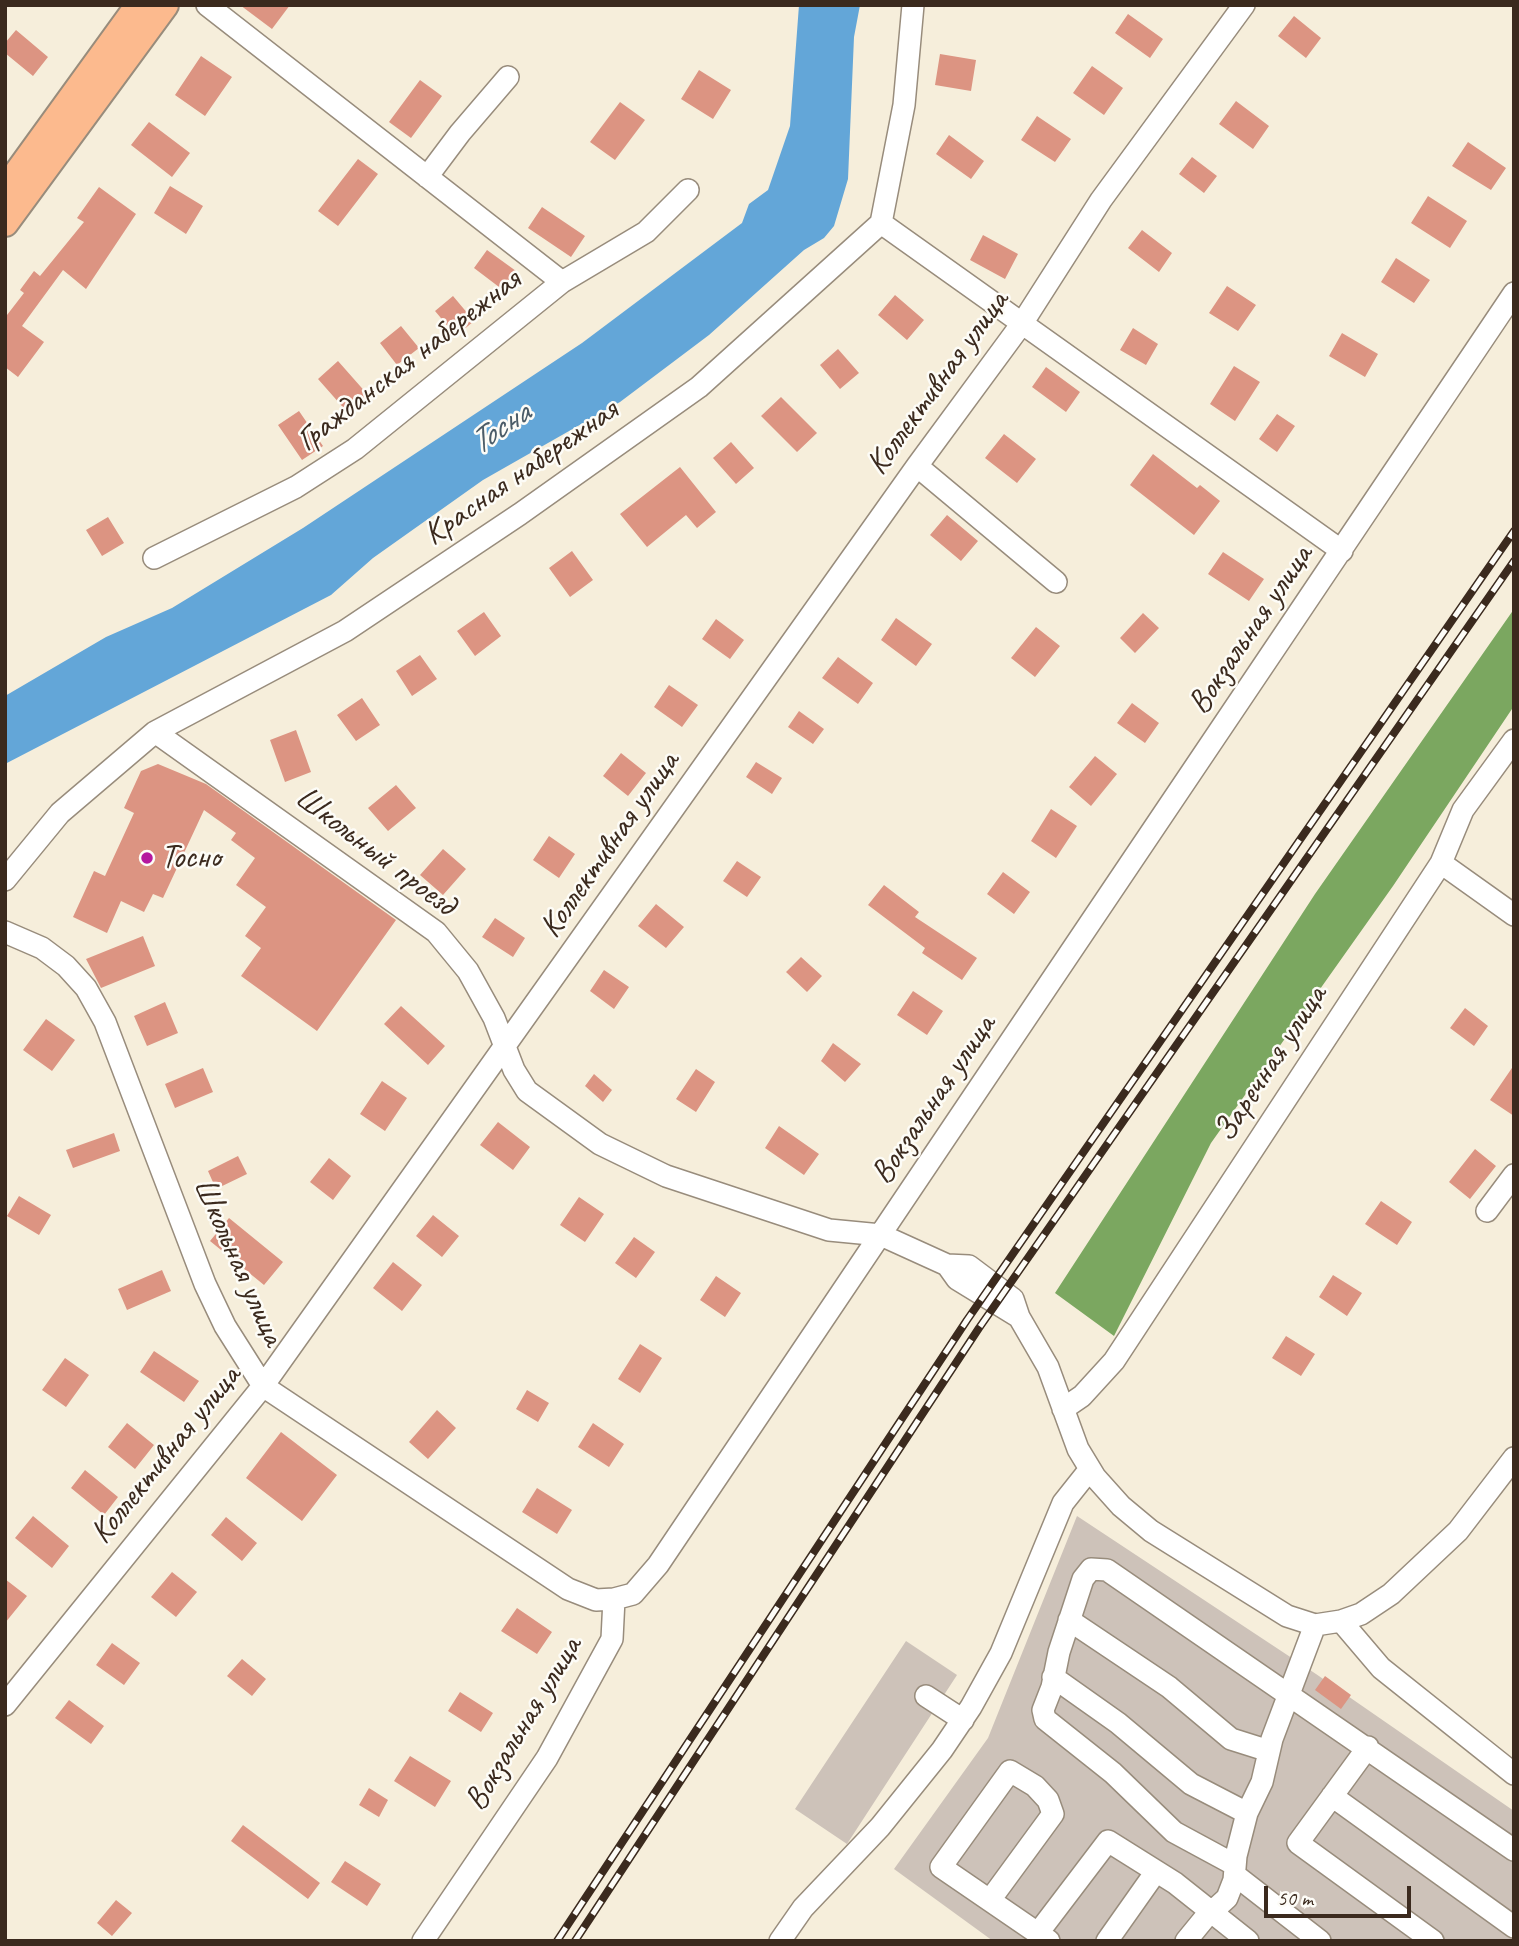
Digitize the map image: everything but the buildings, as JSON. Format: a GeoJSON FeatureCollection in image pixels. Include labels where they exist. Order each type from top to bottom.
{"type":"FeatureCollection","features":[{"type":"Feature","properties":{"kind":"main road"},"geometry":{"type":"LineString","coordinates":[[5,223],[14,182],[139,5]]}},
{"type":"Feature","properties":{"kind":"main road"},"geometry":{"type":"LineString","coordinates":[[14,182],[165,5]]}},
{"type":"Feature","properties":{"kind":"street"},"geometry":{"type":"LineString","coordinates":[[207,5],[562,282]]}},
{"type":"Feature","properties":{"kind":"street"},"geometry":{"type":"LineString","coordinates":[[913,5],[904,104],[881,223],[1342,551]]}},
{"type":"Feature","properties":{"kind":"street","name":"Коллективная улица"},"geometry":{"type":"LineString","coordinates":[[5,1705],[262,1386],[917,466],[1023,322],[1101,200],[1244,5]]}},
{"type":"Feature","properties":{"kind":"street"},"geometry":{"type":"LineString","coordinates":[[427,177],[460,132],[508,77]]}},
{"type":"Feature","properties":{"kind":"street","name":"Гражданская набережная"},"geometry":{"type":"LineString","coordinates":[[154,558],[296,487],[355,449],[562,282],[646,232],[688,190]]}},
{"type":"Feature","properties":{"kind":"street","name":"Красная набережная"},"geometry":{"type":"LineString","coordinates":[[5,880],[60,813],[155,732],[345,631],[520,514],[699,387],[881,223]]}},
{"type":"Feature","properties":{"kind":"street","name":"Вокзальная улица"},"geometry":{"type":"LineString","coordinates":[[423,1941],[547,1758],[612,1639],[614,1600],[633,1594],[647,1581],[1514,293]]}},
{"type":"Feature","properties":{"kind":"street"},"geometry":{"type":"LineString","coordinates":[[917,466],[1056,582]]}},
{"type":"Feature","properties":{"kind":"street","name":"Школьный проезд"},"geometry":{"type":"LineString","coordinates":[[155,732],[436,932],[468,971],[506,1046],[514,1070],[527,1091],[600,1144],[666,1176],[829,1230],[881,1235],[947,1265],[957,1279],[1019,1317],[1048,1367],[1063,1409]]}},
{"type":"Feature","properties":{"kind":"street","name":"Заречная улица"},"geometry":{"type":"LineString","coordinates":[[1063,1409],[1082,1396],[1114,1361],[1441,863],[1463,810],[1514,740]]}},
{"type":"Feature","properties":{"kind":"street"},"geometry":{"type":"LineString","coordinates":[[1441,863],[1514,915]]}},
{"type":"Feature","properties":{"kind":"street","name":"Школьная улица"},"geometry":{"type":"LineString","coordinates":[[5,932],[43,948],[66,966],[86,988],[105,1022],[205,1284],[225,1326],[262,1386],[568,1589],[596,1600],[614,1600]]}},
{"type":"Feature","properties":{"kind":"street"},"geometry":{"type":"LineString","coordinates":[[1487,1211],[1514,1175]]}},
{"type":"Feature","properties":{"kind":"street"},"geometry":{"type":"LineString","coordinates":[[1063,1409],[1090,1469],[1121,1507],[1151,1531],[1287,1616],[1315,1625],[1341,1621],[1361,1614],[1391,1594],[1458,1531],[1514,1458]]}},
{"type":"Feature","properties":{"kind":"street"},"geometry":{"type":"LineString","coordinates":[[780,1941],[803,1908],[880,1827],[942,1751],[1001,1653],[1063,1503],[1090,1469]]}},
{"type":"Feature","properties":{"kind":"street"},"geometry":{"type":"LineString","coordinates":[[1320,1941],[1235,1870],[1174,1832],[1113,1773],[1045,1719],[1043,1710],[1069,1620],[1083,1579],[1091,1569],[1107,1570],[1264,1680],[1290,1693],[1514,1850]]}},
{"type":"Feature","properties":{"kind":"street"},"geometry":{"type":"LineString","coordinates":[[1069,1620],[1169,1687],[1231,1739],[1269,1751]]}},
{"type":"Feature","properties":{"kind":"street"},"geometry":{"type":"LineString","coordinates":[[1341,1621],[1381,1668],[1514,1774]]}},
{"type":"Feature","properties":{"kind":"street"},"geometry":{"type":"LineString","coordinates":[[1186,1941],[1227,1898],[1247,1813],[1262,1782],[1269,1751],[1315,1625]]}},
{"type":"Feature","properties":{"kind":"street"},"geometry":{"type":"LineString","coordinates":[[1054,1677],[1118,1723],[1191,1784],[1247,1813]]}},
{"type":"Feature","properties":{"kind":"street"},"geometry":{"type":"LineString","coordinates":[[926,1696],[962,1720]]}},
{"type":"Feature","properties":{"kind":"street"},"geometry":{"type":"LineString","coordinates":[[1368,1747],[1298,1843],[1433,1941]]}},
{"type":"Feature","properties":{"kind":"street"},"geometry":{"type":"LineString","coordinates":[[989,1900],[1054,1814],[1048,1800],[1035,1786],[1010,1771],[941,1867],[989,1900],[1043,1937],[1108,1841],[1175,1883],[1210,1914],[1248,1941]]}},
{"type":"Feature","properties":{"kind":"street"},"geometry":{"type":"LineString","coordinates":[[1332,1796],[1514,1927]]}},
{"type":"Feature","properties":{"kind":"street"},"geometry":{"type":"LineString","coordinates":[[1107,1941],[1154,1872]]}},
{"type":"Feature","properties":{"kind":"shaded area"},"geometry":{"type":"Polygon","coordinates":[[[1077,1516],[1316,1674],[1514,1811],[1514,1941],[993,1941],[894,1869],[988,1738],[1077,1516]]]}},
{"type":"Feature","properties":{"kind":"shaded area"},"geometry":{"type":"Polygon","coordinates":[[[906,1641],[957,1675],[847,1844],[795,1809],[906,1641]]]}},
{"type":"Feature","properties":{"kind":"green space"},"geometry":{"type":"Polygon","coordinates":[[[1514,609],[1514,706],[1393,886],[1211,1143],[1114,1336],[1055,1293],[1315,894],[1514,609]]]}},
{"type":"Feature","properties":{"kind":"water","name":"Тосна"},"geometry":{"type":"Polygon","coordinates":[[[799,5],[860,5],[854,37],[848,179],[834,226],[824,238],[804,250],[709,335],[620,402],[483,480],[373,558],[331,595],[5,764],[5,696],[106,637],[172,608],[303,528],[582,343],[742,223],[749,204],[768,190],[790,126],[799,5]]]}},
{"type":"Feature","properties":{"kind":"railway"},"geometry":{"type":"LineString","coordinates":[[557,1941],[967,1320],[1514,531]]}},
{"type":"Feature","properties":{"kind":"railway"},"geometry":{"type":"LineString","coordinates":[[575,1941],[979,1328],[1514,561]]}},
{"type":"Feature","properties":{"kind":"place","name":"Тосно"},"geometry":{"type":"Point","coordinates":[147,858]}}]}
